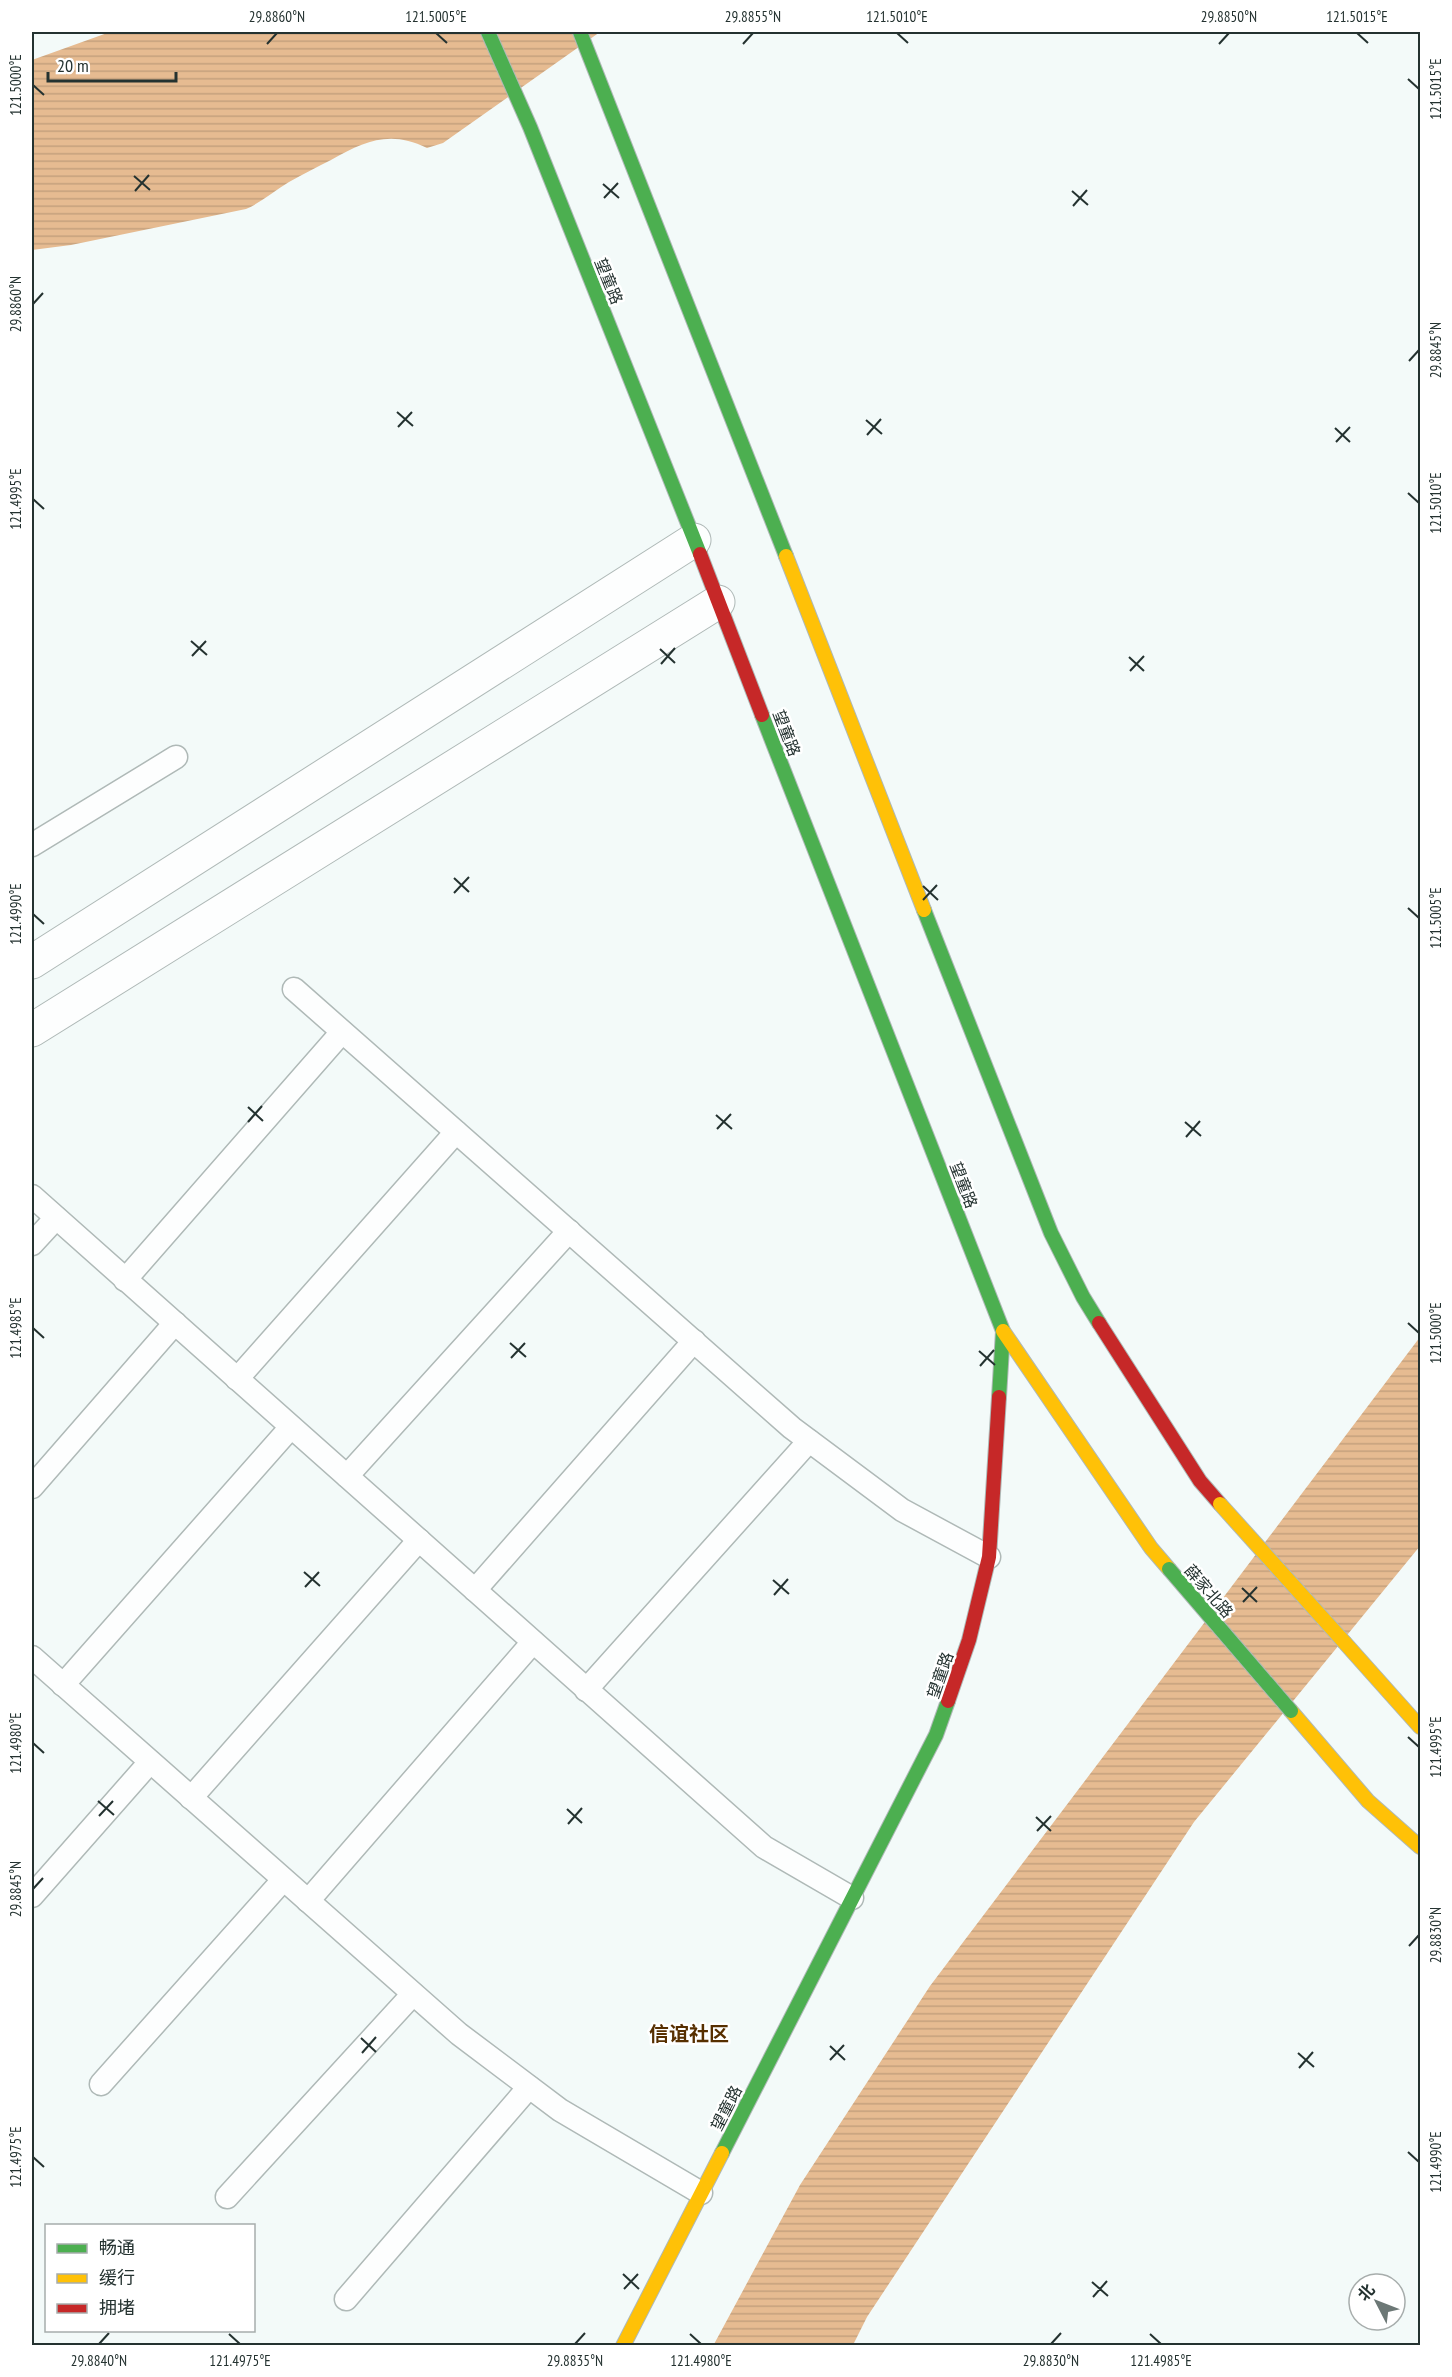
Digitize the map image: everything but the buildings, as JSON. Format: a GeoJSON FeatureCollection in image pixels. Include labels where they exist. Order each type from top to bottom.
{"type":"FeatureCollection","features":[{"type":"Feature","properties":{"kind":"main road","name":"望童路"},"geometry":{"type":"LineString","coordinates":[[488,32],[530,127],[694,540],[1003,1331],[989,1557],[969,1640],[936,1735],[623,2346]]}},
{"type":"Feature","properties":{"kind":"main road"},"geometry":{"type":"LineString","coordinates":[[580,32],[1051,1233],[1083,1297],[1200,1481],[1420,1727]]}},
{"type":"Feature","properties":{"kind":"main road","name":"薛家北路"},"geometry":{"type":"LineString","coordinates":[[1003,1331],[1151,1548],[1368,1802],[1420,1847]]}},
{"type":"Feature","properties":{"kind":"street"},"geometry":{"type":"LineString","coordinates":[[32,962],[694,540]]}},
{"type":"Feature","properties":{"kind":"street"},"geometry":{"type":"LineString","coordinates":[[32,1030],[718,603]]}},
{"type":"Feature","properties":{"kind":"lane"},"geometry":{"type":"LineString","coordinates":[[32,845],[176,757]]}},
{"type":"Feature","properties":{"kind":"lane"},"geometry":{"type":"LineString","coordinates":[[294,989],[809,1441],[902,1510],[989,1557]]}},
{"type":"Feature","properties":{"kind":"lane"},"geometry":{"type":"LineString","coordinates":[[125,1280],[342,1032]]}},
{"type":"Feature","properties":{"kind":"lane"},"geometry":{"type":"LineString","coordinates":[[237,1379],[456,1132]]}},
{"type":"Feature","properties":{"kind":"lane"},"geometry":{"type":"LineString","coordinates":[[32,1196],[764,1847],[852,1898]]}},
{"type":"Feature","properties":{"kind":"lane"},"geometry":{"type":"LineString","coordinates":[[32,1244],[56,1218]]}},
{"type":"Feature","properties":{"kind":"lane"},"geometry":{"type":"LineString","coordinates":[[347,1476],[569,1232]]}},
{"type":"Feature","properties":{"kind":"lane"},"geometry":{"type":"LineString","coordinates":[[32,1487],[175,1323]]}},
{"type":"Feature","properties":{"kind":"lane"},"geometry":{"type":"LineString","coordinates":[[475,1590],[694,1341]]}},
{"type":"Feature","properties":{"kind":"lane"},"geometry":{"type":"LineString","coordinates":[[63,1686],[291,1427]]}},
{"type":"Feature","properties":{"kind":"lane"},"geometry":{"type":"LineString","coordinates":[[586,1690],[809,1441]]}},
{"type":"Feature","properties":{"kind":"lane"},"geometry":{"type":"LineString","coordinates":[[191,1798],[418,1540]]}},
{"type":"Feature","properties":{"kind":"lane"},"geometry":{"type":"LineString","coordinates":[[308,1901],[533,1642]]}},
{"type":"Feature","properties":{"kind":"lane"},"geometry":{"type":"LineString","coordinates":[[32,1658],[459,2034],[560,2110],[701,2193]]}},
{"type":"Feature","properties":{"kind":"lane"},"geometry":{"type":"LineString","coordinates":[[32,1896],[150,1762]]}},
{"type":"Feature","properties":{"kind":"lane"},"geometry":{"type":"LineString","coordinates":[[101,2084],[283,1880]]}},
{"type":"Feature","properties":{"kind":"lane"},"geometry":{"type":"LineString","coordinates":[[228,2197],[413,1994]]}},
{"type":"Feature","properties":{"kind":"lane"},"geometry":{"type":"LineString","coordinates":[[346,2299],[529,2086]]}},
{"type":"Feature","properties":{"kind":"shaded area"},"geometry":{"type":"Polygon","coordinates":[[[110,32],[600,32],[443,143],[427,148],[401,140],[378,140],[355,148],[310,171],[246,209],[71,245],[32,250],[32,60],[110,32]]]}},
{"type":"Feature","properties":{"kind":"shaded area"},"geometry":{"type":"Polygon","coordinates":[[[1420,1337],[1420,1546],[1194,1822],[867,2317],[853,2345],[713,2346],[800,2185],[930,1986],[1420,1337]]]}},
{"type":"Feature","properties":{"kind":"traffic: fast"},"geometry":{"type":"LineString","coordinates":[[488,32],[530,127],[700,554]]}},
{"type":"Feature","properties":{"kind":"traffic: fast"},"geometry":{"type":"LineString","coordinates":[[580,32],[786,556]]}},
{"type":"Feature","properties":{"kind":"traffic: fast"},"geometry":{"type":"LineString","coordinates":[[762,715],[1003,1331],[999,1397]]}},
{"type":"Feature","properties":{"kind":"traffic: fast"},"geometry":{"type":"LineString","coordinates":[[924,910],[1051,1233],[1083,1297],[1099,1323]]}},
{"type":"Feature","properties":{"kind":"traffic: fast"},"geometry":{"type":"LineString","coordinates":[[1169,1569],[1291,1711]]}},
{"type":"Feature","properties":{"kind":"traffic: fast"},"geometry":{"type":"LineString","coordinates":[[722,2153],[936,1735],[948,1701]]}},
{"type":"Feature","properties":{"kind":"traffic: slow"},"geometry":{"type":"LineString","coordinates":[[786,556],[924,910]]}},
{"type":"Feature","properties":{"kind":"traffic: slow"},"geometry":{"type":"LineString","coordinates":[[1003,1331],[1151,1548],[1169,1569]]}},
{"type":"Feature","properties":{"kind":"traffic: slow"},"geometry":{"type":"LineString","coordinates":[[1220,1504],[1345,1643]]}},
{"type":"Feature","properties":{"kind":"traffic: slow"},"geometry":{"type":"LineString","coordinates":[[1345,1643],[1420,1727]]}},
{"type":"Feature","properties":{"kind":"traffic: slow"},"geometry":{"type":"LineString","coordinates":[[1291,1711],[1368,1801],[1420,1847]]}},
{"type":"Feature","properties":{"kind":"traffic: slow"},"geometry":{"type":"LineString","coordinates":[[623,2346],[722,2153]]}},
{"type":"Feature","properties":{"kind":"traffic: jam"},"geometry":{"type":"LineString","coordinates":[[700,554],[762,715]]}},
{"type":"Feature","properties":{"kind":"traffic: jam"},"geometry":{"type":"LineString","coordinates":[[1099,1323],[1200,1481],[1220,1504]]}},
{"type":"Feature","properties":{"kind":"traffic: jam"},"geometry":{"type":"LineString","coordinates":[[948,1701],[969,1640],[989,1557],[999,1397]]}},
{"type":"Feature","properties":{"kind":"district","name":"信谊社区"},"geometry":{"type":"Point","coordinates":[689,2034]}}]}
